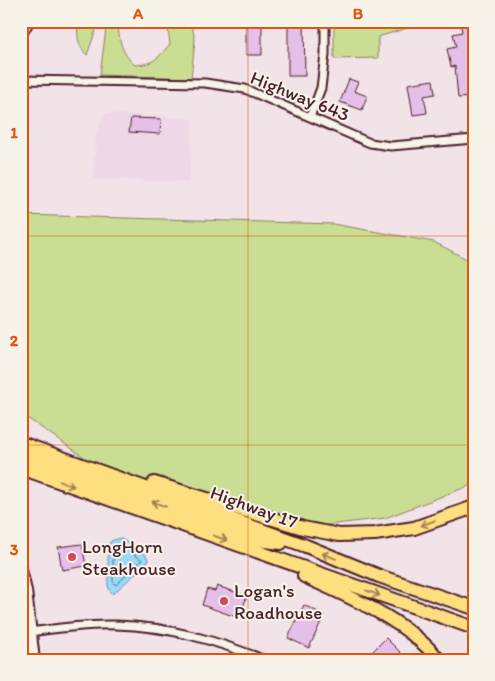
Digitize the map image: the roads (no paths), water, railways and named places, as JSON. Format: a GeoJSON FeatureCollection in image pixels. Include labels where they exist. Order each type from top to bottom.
{"type":"FeatureCollection","features":[{"type":"Feature","properties":{"kind":"highway","name":"Highway 17"},"geometry":{"type":"LineString","coordinates":[[21,443],[306,546],[379,576],[474,608]]}},
{"type":"Feature","properties":{"kind":"highway"},"geometry":{"type":"LineString","coordinates":[[21,456],[259,540],[306,546]]}},
{"type":"Feature","properties":{"kind":"highway"},"geometry":{"type":"LineString","coordinates":[[21,468],[474,628]]}},
{"type":"Feature","properties":{"kind":"highway"},"geometry":{"type":"LineString","coordinates":[[110,474],[158,484],[303,528],[339,535],[375,534],[414,528],[474,507]]}},
{"type":"Feature","properties":{"kind":"highway"},"geometry":{"type":"LineString","coordinates":[[243,546],[363,604],[395,622],[417,638],[439,660]]}},
{"type":"Feature","properties":{"kind":"street"},"geometry":{"type":"LineString","coordinates":[[21,37],[30,21]]}},
{"type":"Feature","properties":{"kind":"street"},"geometry":{"type":"LineString","coordinates":[[310,117],[321,88],[325,54],[325,21]]}},
{"type":"Feature","properties":{"kind":"street","name":"Highway 643"},"geometry":{"type":"LineString","coordinates":[[21,80],[205,83],[245,89],[370,143],[392,146],[474,139]]}},
{"type":"Feature","properties":{"kind":"street"},"geometry":{"type":"LineString","coordinates":[[21,569],[26,632],[34,660]]}},
{"type":"Feature","properties":{"kind":"street"},"geometry":{"type":"LineString","coordinates":[[26,632],[92,625],[142,626],[208,639],[264,660]]}},
{"type":"Feature","properties":{"kind":"water"},"geometry":{"type":"Polygon","coordinates":[[[120,538],[145,554],[148,559],[147,563],[113,594],[109,590],[108,585],[108,546],[111,541],[120,538]]]}},
{"type":"Feature","properties":{"kind":"place","name":"LongHorn Steakhouse"},"geometry":{"type":"Point","coordinates":[72,557]}},
{"type":"Feature","properties":{"kind":"place","name":"Logan's Roadhouse"},"geometry":{"type":"Point","coordinates":[224,601]}}]}
